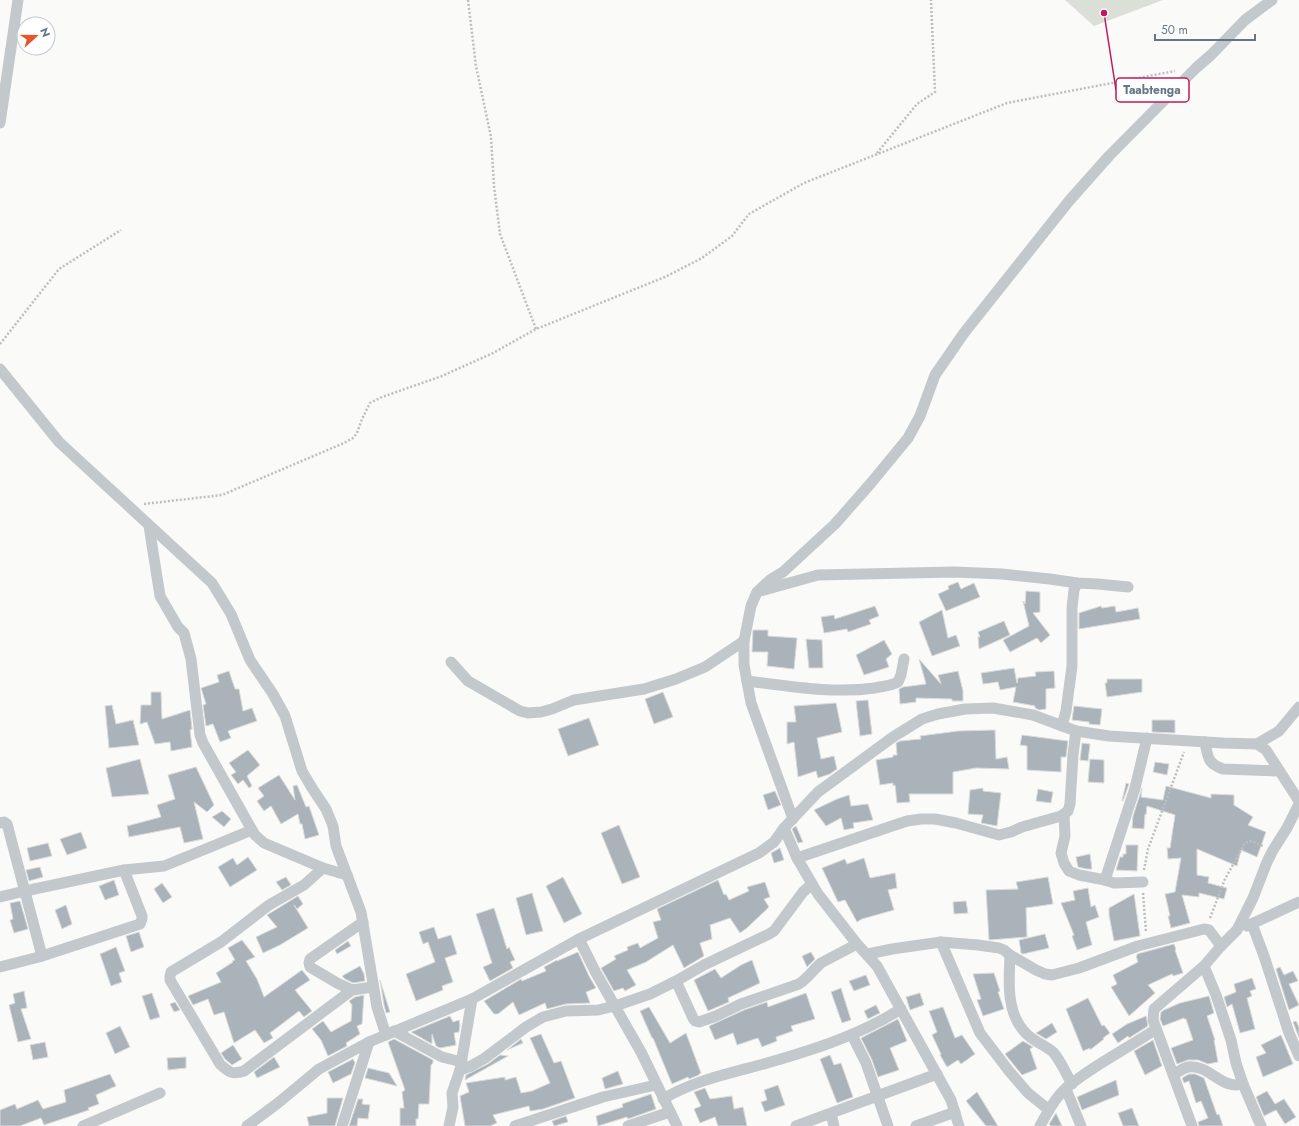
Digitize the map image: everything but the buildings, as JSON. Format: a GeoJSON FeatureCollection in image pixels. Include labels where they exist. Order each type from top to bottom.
{"type":"FeatureCollection","features":[{"type":"Feature","properties":{"kind":"street"},"geometry":{"type":"LineString","coordinates":[[0,123],[18,0]]}},
{"type":"Feature","properties":{"kind":"street"},"geometry":{"type":"LineString","coordinates":[[793,819],[751,703],[744,665],[744,641],[751,606],[757,592],[770,580],[783,572],[835,524],[908,438],[920,416],[935,375],[964,333],[1084,184],[1109,156],[1245,20],[1272,0]]}},
{"type":"Feature","properties":{"kind":"street"},"geometry":{"type":"LineString","coordinates":[[0,369],[59,442],[212,583],[231,614],[250,660],[273,694],[285,716],[302,771],[326,809],[333,826],[336,846],[361,912],[377,1007],[390,1033],[461,1066],[471,1066],[485,1058],[526,1027],[543,1017],[566,1012],[598,1010],[650,994],[704,965],[774,931],[803,892],[811,885]]}},
{"type":"Feature","properties":{"kind":"street"},"geometry":{"type":"LineString","coordinates":[[149,526],[160,596],[178,626],[184,633],[192,659],[200,735],[203,743],[252,830],[264,843],[323,868],[347,875]]}},
{"type":"Feature","properties":{"kind":"street"},"geometry":{"type":"LineString","coordinates":[[757,592],[818,575],[954,572],[1002,574],[1077,583],[1128,587]]}},
{"type":"Feature","properties":{"kind":"street"},"geometry":{"type":"LineString","coordinates":[[1062,726],[1066,711],[1072,666],[1072,608],[1074,590],[1077,583]]}},
{"type":"Feature","properties":{"kind":"street"},"geometry":{"type":"LineString","coordinates":[[452,662],[468,681],[528,713],[552,709],[574,700],[644,689],[676,679],[705,667],[744,641]]}},
{"type":"Feature","properties":{"kind":"street"},"geometry":{"type":"LineString","coordinates":[[747,681],[820,689],[855,691],[898,682],[904,659]]}},
{"type":"Feature","properties":{"kind":"street"},"geometry":{"type":"LineString","coordinates":[[1256,744],[1279,731],[1299,707]]}},
{"type":"Feature","properties":{"kind":"street"},"geometry":{"type":"LineString","coordinates":[[247,1126],[278,1103],[319,1069],[369,1042],[472,999],[579,939],[759,853],[774,842],[784,828],[818,792],[893,736],[912,724],[938,714],[964,709],[993,708],[1033,715],[1076,731],[1109,736],[1256,744],[1266,750],[1299,803],[1287,828],[1273,850],[1242,924],[1204,966],[1154,1010],[1153,1020],[1192,1126]]}},
{"type":"Feature","properties":{"kind":"street"},"geometry":{"type":"LineString","coordinates":[[797,858],[907,820],[935,819],[956,823],[999,835],[1064,815],[1068,811],[1070,804],[1072,755],[1076,731]]}},
{"type":"Feature","properties":{"kind":"street"},"geometry":{"type":"LineString","coordinates":[[1105,880],[1135,788],[1147,738]]}},
{"type":"Feature","properties":{"kind":"street"},"geometry":{"type":"LineString","coordinates":[[1205,742],[1209,760],[1213,765],[1223,769],[1279,771]]}},
{"type":"Feature","properties":{"kind":"street"},"geometry":{"type":"LineString","coordinates":[[1064,815],[1065,836],[1061,852],[1066,868],[1073,874],[1114,883],[1143,882]]}},
{"type":"Feature","properties":{"kind":"street"},"geometry":{"type":"LineString","coordinates":[[0,822],[7,824],[42,956]]}},
{"type":"Feature","properties":{"kind":"street"},"geometry":{"type":"LineString","coordinates":[[784,828],[811,885],[877,966],[917,1041],[951,1100],[959,1126]]}},
{"type":"Feature","properties":{"kind":"street"},"geometry":{"type":"LineString","coordinates":[[0,897],[124,870],[164,866],[252,830]]}},
{"type":"Feature","properties":{"kind":"street"},"geometry":{"type":"LineString","coordinates":[[323,868],[304,885],[269,905],[221,942],[171,972],[170,980],[220,1064],[233,1073],[244,1071],[352,990],[373,987]]}},
{"type":"Feature","properties":{"kind":"street"},"geometry":{"type":"LineString","coordinates":[[0,967],[42,956],[140,924],[142,916],[124,870]]}},
{"type":"Feature","properties":{"kind":"street"},"geometry":{"type":"LineString","coordinates":[[1237,930],[1299,902]]}},
{"type":"Feature","properties":{"kind":"street"},"geometry":{"type":"LineString","coordinates":[[352,990],[310,967],[309,963],[310,959],[363,922]]}},
{"type":"Feature","properties":{"kind":"street"},"geometry":{"type":"LineString","coordinates":[[1252,924],[1289,1033],[1299,1056]]}},
{"type":"Feature","properties":{"kind":"street"},"geometry":{"type":"LineString","coordinates":[[868,954],[941,942],[994,947],[1004,950],[1010,956],[1036,970],[1052,975],[1079,968],[1148,943],[1206,929],[1221,946]]}},
{"type":"Feature","properties":{"kind":"street"},"geometry":{"type":"LineString","coordinates":[[579,939],[640,1052],[676,1126]]}},
{"type":"Feature","properties":{"kind":"street"},"geometry":{"type":"LineString","coordinates":[[941,942],[980,1032],[1009,1071],[1028,1093],[1049,1110]]}},
{"type":"Feature","properties":{"kind":"street"},"geometry":{"type":"LineString","coordinates":[[676,981],[695,1022],[699,1022],[741,1004],[799,984],[806,979],[821,963],[858,944]]}},
{"type":"Feature","properties":{"kind":"street"},"geometry":{"type":"LineString","coordinates":[[1010,956],[1010,990],[1015,1018],[1023,1031],[1036,1042],[1053,1052],[1069,1086],[1081,1126]]}},
{"type":"Feature","properties":{"kind":"street"},"geometry":{"type":"LineString","coordinates":[[1204,966],[1216,995],[1231,1040],[1236,1063],[1261,1126]]}},
{"type":"Feature","properties":{"kind":"street"},"geometry":{"type":"LineString","coordinates":[[449,1126],[453,1107],[452,1093],[461,1066],[472,999]]}},
{"type":"Feature","properties":{"kind":"street"},"geometry":{"type":"LineString","coordinates":[[663,1099],[702,1081],[807,1051],[852,1035],[882,1021],[901,1009]]}},
{"type":"Feature","properties":{"kind":"street"},"geometry":{"type":"LineString","coordinates":[[1040,1126],[1057,1098],[1069,1086],[1095,1067],[1156,1029]]}},
{"type":"Feature","properties":{"kind":"street"},"geometry":{"type":"LineString","coordinates":[[852,1035],[866,1063],[888,1126]]}},
{"type":"Feature","properties":{"kind":"street"},"geometry":{"type":"LineString","coordinates":[[342,1126],[369,1042]]}},
{"type":"Feature","properties":{"kind":"street"},"geometry":{"type":"LineString","coordinates":[[1174,1074],[1184,1069],[1194,1068],[1207,1072],[1227,1084],[1236,1086],[1244,1084]]}},
{"type":"Feature","properties":{"kind":"street"},"geometry":{"type":"LineString","coordinates":[[796,1126],[937,1074]]}},
{"type":"Feature","properties":{"kind":"street"},"geometry":{"type":"LineString","coordinates":[[515,1126],[603,1097],[656,1085]]}},
{"type":"Feature","properties":{"kind":"street"},"geometry":{"type":"LineString","coordinates":[[83,1126],[160,1093]]}},
{"type":"Feature","properties":{"kind":"street"},"geometry":{"type":"LineString","coordinates":[[628,1126],[670,1112]]}},
{"type":"Feature","properties":{"kind":"street"},"geometry":{"type":"LineString","coordinates":[[916,1126],[955,1112]]}},
{"type":"Feature","properties":{"kind":"street"},"geometry":{"type":"LineString","coordinates":[[831,1114],[834,1126]]}},
{"type":"Feature","properties":{"kind":"path"},"geometry":{"type":"LineString","coordinates":[[468,0],[476,66],[491,137],[494,186],[500,234],[536,329]]}},
{"type":"Feature","properties":{"kind":"path"},"geometry":{"type":"LineString","coordinates":[[877,154],[917,104],[935,92],[931,0]]}},
{"type":"Feature","properties":{"kind":"path"},"geometry":{"type":"LineString","coordinates":[[127,506],[222,495],[344,443],[353,438],[357,432],[370,403],[382,397],[442,376],[493,353],[536,329],[665,277],[702,258],[732,236],[749,214],[804,183],[1008,103],[1196,68]]}},
{"type":"Feature","properties":{"kind":"path"},"geometry":{"type":"LineString","coordinates":[[0,344],[59,269],[121,230]]}},
{"type":"Feature","properties":{"kind":"path"},"geometry":{"type":"LineString","coordinates":[[1148,943],[1144,914],[1143,882],[1148,850],[1188,740]]}},
{"type":"Feature","properties":{"kind":"path"},"geometry":{"type":"LineString","coordinates":[[1206,929],[1225,879],[1245,843],[1251,841],[1273,850]]}},
{"type":"Feature","properties":{"kind":"shaded area"},"geometry":{"type":"Polygon","coordinates":[[[1065,0],[1163,0],[1094,26],[1065,0]]]}},
{"type":"Feature","properties":{"kind":"place","name":"Taabtenga"},"geometry":{"type":"Point","coordinates":[1104,13]}}]}
